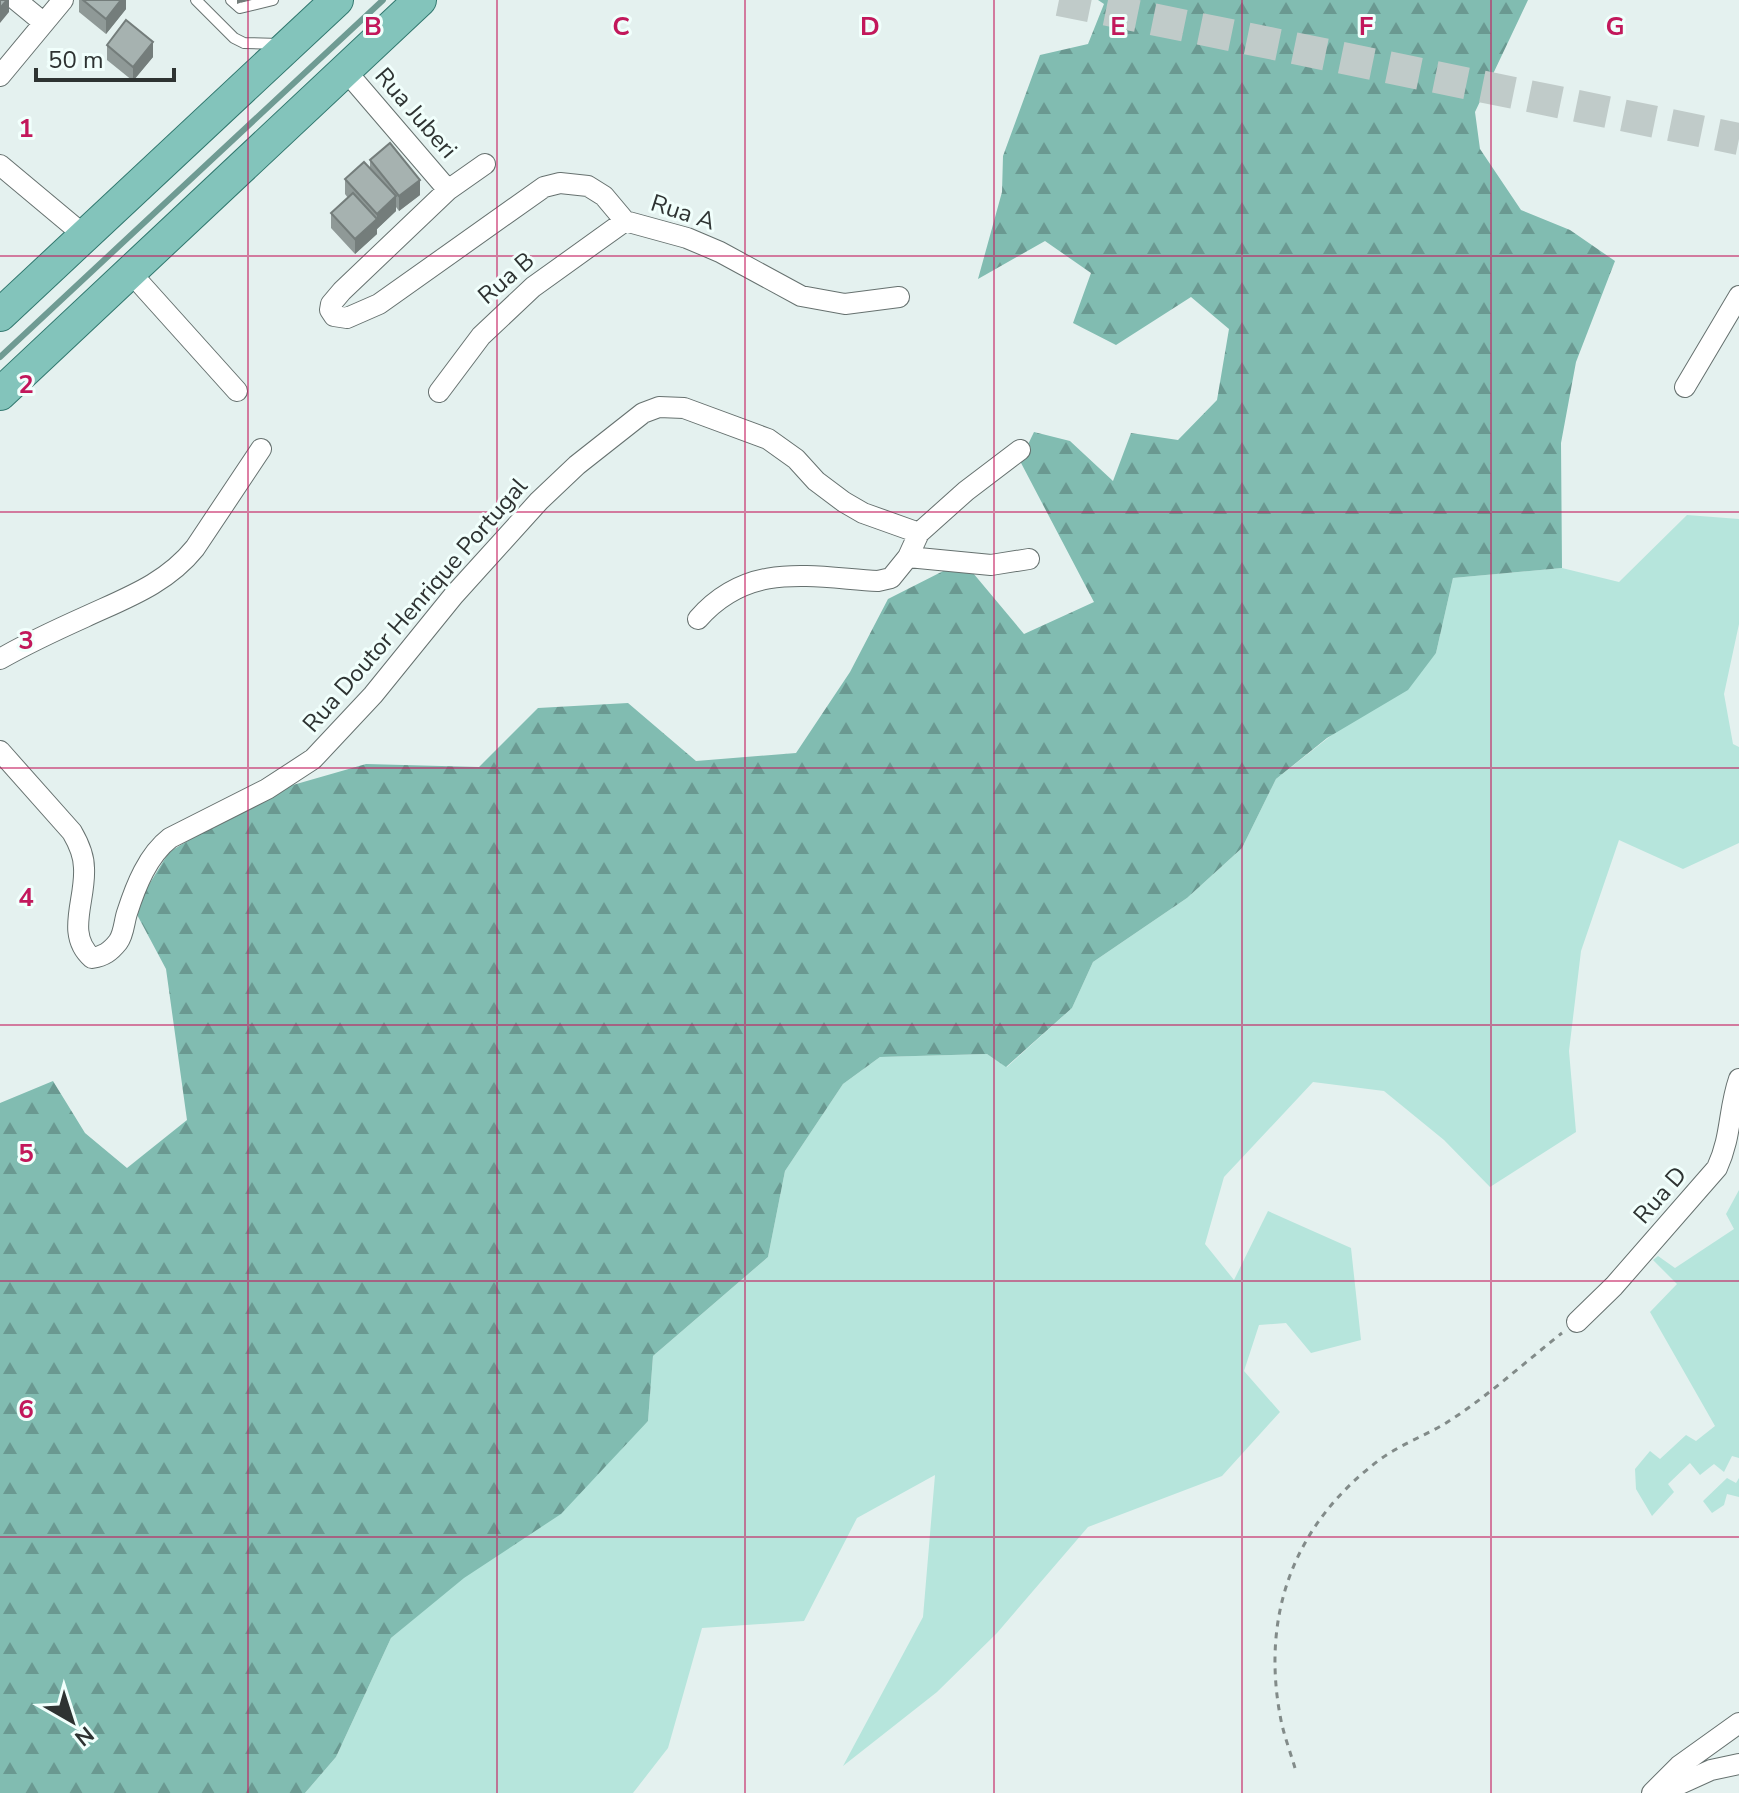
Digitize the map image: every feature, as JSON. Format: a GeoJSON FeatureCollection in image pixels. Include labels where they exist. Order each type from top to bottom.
{"type":"FeatureCollection","features":[{"type":"Feature","properties":{"kind":"main road"},"geometry":{"type":"LineString","coordinates":[[0,394],[420,0]]}},
{"type":"Feature","properties":{"kind":"main road"},"geometry":{"type":"LineString","coordinates":[[0,315],[289,44],[328,3]]}},
{"type":"Feature","properties":{"kind":"street"},"geometry":{"type":"LineString","coordinates":[[16,0],[44,23]]}},
{"type":"Feature","properties":{"kind":"street"},"geometry":{"type":"LineString","coordinates":[[0,76],[63,0]]}},
{"type":"Feature","properties":{"kind":"street","name":"Rua Juberi"},"geometry":{"type":"LineString","coordinates":[[345,70],[448,190]]}},
{"type":"Feature","properties":{"kind":"street"},"geometry":{"type":"LineString","coordinates":[[448,190],[485,164]]}},
{"type":"Feature","properties":{"kind":"street"},"geometry":{"type":"LineString","coordinates":[[0,165],[85,236]]}},
{"type":"Feature","properties":{"kind":"street","name":"Rua A"},"geometry":{"type":"LineString","coordinates":[[448,190],[342,291],[330,310],[340,318],[379,304],[544,187],[560,183],[576,183],[596,191],[625,221],[687,238],[720,252],[801,296],[845,304],[899,297]]}},
{"type":"Feature","properties":{"kind":"street","name":"Rua B"},"geometry":{"type":"LineString","coordinates":[[439,392],[481,336],[533,287],[625,221]]}},
{"type":"Feature","properties":{"kind":"street"},"geometry":{"type":"LineString","coordinates":[[130,272],[237,391]]}},
{"type":"Feature","properties":{"kind":"street"},"geometry":{"type":"LineString","coordinates":[[1685,387],[1739,296]]}},
{"type":"Feature","properties":{"kind":"street","name":"Rua Doutor Henrique Portugal"},"geometry":{"type":"LineString","coordinates":[[0,751],[72,832],[81,848],[84,868],[77,934],[80,948],[92,958],[105,955],[120,939],[128,910],[148,862],[158,847],[267,789],[313,759],[373,695],[454,595],[539,501],[577,465],[643,413],[659,407],[684,408],[768,439],[796,459],[816,481],[844,502],[863,513],[919,533]]}},
{"type":"Feature","properties":{"kind":"street"},"geometry":{"type":"LineString","coordinates":[[0,659],[33,640],[162,580],[195,548],[261,449]]}},
{"type":"Feature","properties":{"kind":"street"},"geometry":{"type":"LineString","coordinates":[[698,619],[732,590],[759,579],[795,577],[878,581],[891,578],[908,557],[919,533],[966,491],[1020,450]]}},
{"type":"Feature","properties":{"kind":"street"},"geometry":{"type":"LineString","coordinates":[[908,557],[991,565],[1029,559]]}},
{"type":"Feature","properties":{"kind":"street","name":"Rua D"},"geometry":{"type":"LineString","coordinates":[[1577,1322],[1614,1286],[1717,1168],[1727,1147],[1732,1103],[1739,1079]]}},
{"type":"Feature","properties":{"kind":"street"},"geometry":{"type":"LineString","coordinates":[[1652,1793],[1679,1766],[1739,1723]]}},
{"type":"Feature","properties":{"kind":"street"},"geometry":{"type":"LineString","coordinates":[[1660,1793],[1711,1770],[1739,1764]]}},
{"type":"Feature","properties":{"kind":"lane"},"geometry":{"type":"LineString","coordinates":[[196,0],[234,38],[244,43],[289,44]]}},
{"type":"Feature","properties":{"kind":"lane"},"geometry":{"type":"LineString","coordinates":[[231,0],[240,8],[273,0]]}},
{"type":"Feature","properties":{"kind":"path"},"geometry":{"type":"LineString","coordinates":[[1295,1768],[1280,1717],[1275,1640],[1285,1587],[1297,1554],[1313,1528],[1355,1480],[1384,1456],[1447,1422],[1577,1322]]}},
{"type":"Feature","properties":{"kind":"green space"},"geometry":{"type":"Polygon","coordinates":[[[1098,0],[1528,0],[1475,112],[1480,149],[1521,210],[1570,230],[1615,261],[1576,362],[1561,443],[1562,568],[1453,578],[1436,653],[1408,690],[1327,738],[1276,779],[1242,848],[1187,898],[1093,962],[1072,1008],[1006,1067],[987,1054],[880,1057],[843,1084],[785,1171],[768,1257],[653,1356],[648,1421],[561,1514],[464,1578],[391,1638],[336,1757],[305,1793],[0,1793],[0,1103],[53,1081],[85,1133],[127,1168],[187,1120],[166,969],[134,909],[169,852],[272,791],[366,764],[479,767],[538,708],[628,703],[696,761],[796,753],[850,672],[888,599],[963,561],[1024,634],[1094,602],[1020,461],[1034,432],[1070,441],[1113,481],[1131,433],[1178,440],[1217,400],[1229,329],[1191,297],[1116,345],[1073,323],[1091,273],[1045,241],[978,279],[1002,192],[1003,156],[1040,55],[1088,44],[1104,4],[1098,0]]]}},
{"type":"Feature","properties":{"kind":"green space"},"geometry":{"type":"Polygon","coordinates":[[[1687,515],[1739,519],[1739,624],[1724,694],[1733,744],[1739,747],[1739,843],[1683,869],[1619,840],[1581,951],[1569,1051],[1576,1132],[1490,1187],[1444,1140],[1384,1091],[1313,1082],[1224,1177],[1205,1244],[1234,1280],[1268,1211],[1351,1248],[1361,1340],[1311,1353],[1286,1323],[1259,1325],[1244,1371],[1280,1412],[1222,1476],[1088,1527],[997,1633],[937,1692],[843,1766],[923,1617],[935,1475],[857,1518],[804,1621],[702,1628],[668,1748],[633,1793],[305,1793],[336,1757],[391,1638],[648,1421],[653,1356],[768,1257],[785,1171],[843,1084],[880,1057],[987,1054],[1007,1067],[1072,1008],[1093,962],[1187,898],[1242,848],[1276,779],[1436,653],[1453,578],[1562,568],[1619,582],[1687,515]]]}},
{"type":"Feature","properties":{"kind":"green space"},"geometry":{"type":"Polygon","coordinates":[[[1739,1190],[1739,1458],[1732,1456],[1724,1472],[1714,1464],[1700,1475],[1690,1463],[1668,1484],[1674,1492],[1652,1516],[1636,1489],[1635,1469],[1650,1451],[1660,1459],[1686,1435],[1696,1441],[1715,1426],[1650,1312],[1677,1284],[1653,1260],[1658,1256],[1675,1268],[1734,1229],[1726,1214],[1739,1190]]]}},
{"type":"Feature","properties":{"kind":"green space"},"geometry":{"type":"Polygon","coordinates":[[[1727,1478],[1736,1483],[1739,1478],[1739,1497],[1727,1494],[1724,1505],[1712,1513],[1703,1501],[1727,1478]]]}},
{"type":"Feature","properties":{"kind":"building"},"geometry":{"type":"Polygon","coordinates":[[[83,0],[121,0],[106,19],[83,0]]]}},
{"type":"Feature","properties":{"kind":"building"},"geometry":{"type":"Polygon","coordinates":[[[126,20],[153,42],[133,67],[107,45],[126,20]]]}},
{"type":"Feature","properties":{"kind":"building"},"geometry":{"type":"Polygon","coordinates":[[[390,143],[420,180],[399,196],[370,160],[390,143]]]}},
{"type":"Feature","properties":{"kind":"building"},"geometry":{"type":"Polygon","coordinates":[[[364,162],[396,196],[377,214],[345,179],[364,162]]]}},
{"type":"Feature","properties":{"kind":"building"},"geometry":{"type":"Polygon","coordinates":[[[353,193],[377,219],[355,239],[331,213],[353,193]]]}},
{"type":"Feature","properties":{"kind":"waterway"},"geometry":{"type":"LineString","coordinates":[[0,357],[383,0]]}},
{"type":"Feature","properties":{"kind":"tunnel"},"geometry":{"type":"LineString","coordinates":[[1059,0],[1739,139]]}}]}
